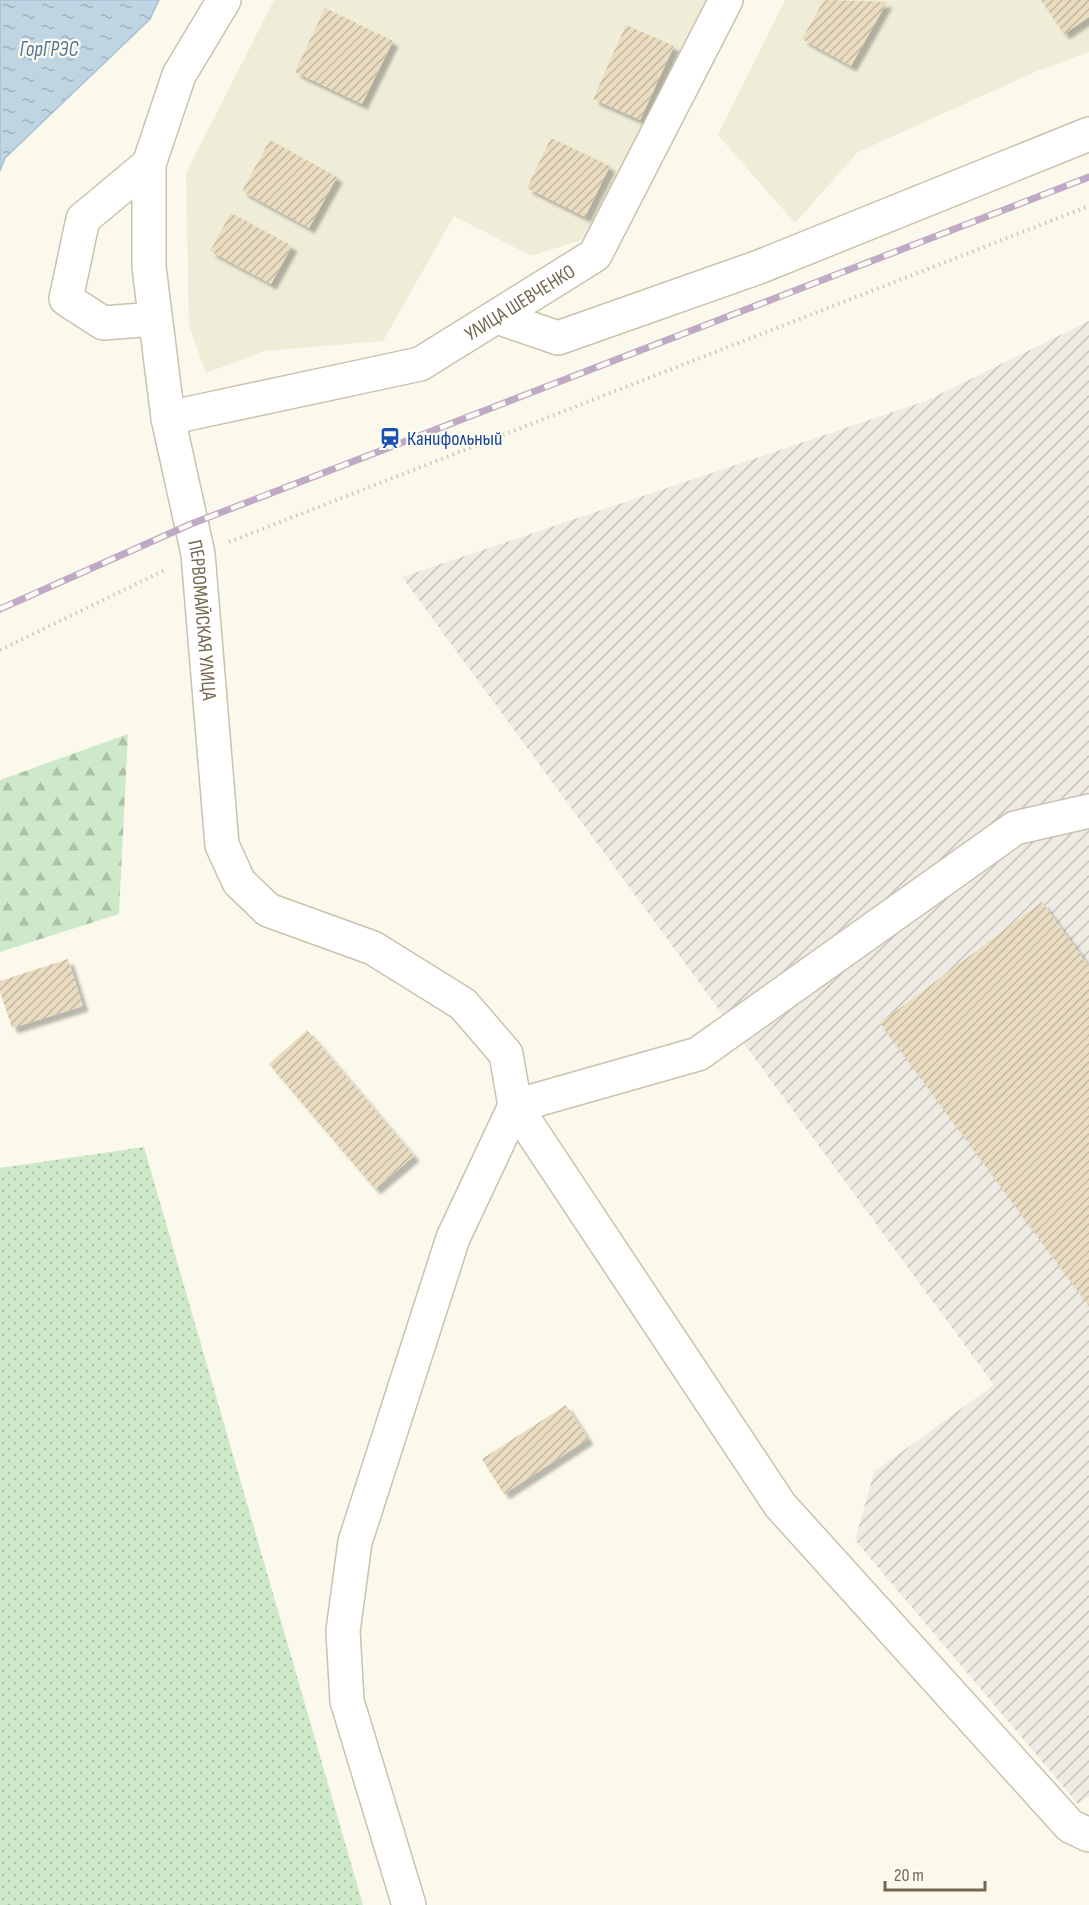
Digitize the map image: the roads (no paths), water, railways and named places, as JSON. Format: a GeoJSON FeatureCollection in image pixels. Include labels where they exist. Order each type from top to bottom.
{"type":"FeatureCollection","features":[{"type":"Feature","properties":{"kind":"street","name":"ПЕРВОМАЙСКАЯ УЛИЦА"},"geometry":{"type":"LineString","coordinates":[[224,0],[179,75],[149,164],[149,267],[168,418],[198,554],[222,845],[239,882],[268,910],[373,948],[463,1004],[506,1054],[515,1106]]}},
{"type":"Feature","properties":{"kind":"street","name":"УЛИЦА ШЕВЧЕНКО"},"geometry":{"type":"LineString","coordinates":[[168,418],[420,364],[595,255],[726,0]]}},
{"type":"Feature","properties":{"kind":"street"},"geometry":{"type":"LineString","coordinates":[[497,316],[558,338],[759,267],[1089,134]]}},
{"type":"Feature","properties":{"kind":"street"},"geometry":{"type":"LineString","coordinates":[[149,164],[83,219],[66,299],[103,323],[155,319]]}},
{"type":"Feature","properties":{"kind":"street"},"geometry":{"type":"LineString","coordinates":[[409,1905],[347,1701],[343,1632],[354,1542],[453,1238],[515,1106],[698,1054],[1015,828],[1089,811]]}},
{"type":"Feature","properties":{"kind":"street"},"geometry":{"type":"LineString","coordinates":[[515,1106],[780,1505],[1070,1826],[1089,1835]]}},
{"type":"Feature","properties":{"kind":"water","name":"ГорГРЭС"},"geometry":{"type":"Polygon","coordinates":[[[0,0],[159,0],[150,19],[5,158],[0,171],[0,0]]]}},
{"type":"Feature","properties":{"kind":"railway"},"geometry":{"type":"LineString","coordinates":[[0,609],[191,524],[1089,177]]}},
{"type":"Feature","properties":{"kind":"place","name":"Канифольный"},"geometry":{"type":"Point","coordinates":[390,438]}}]}
